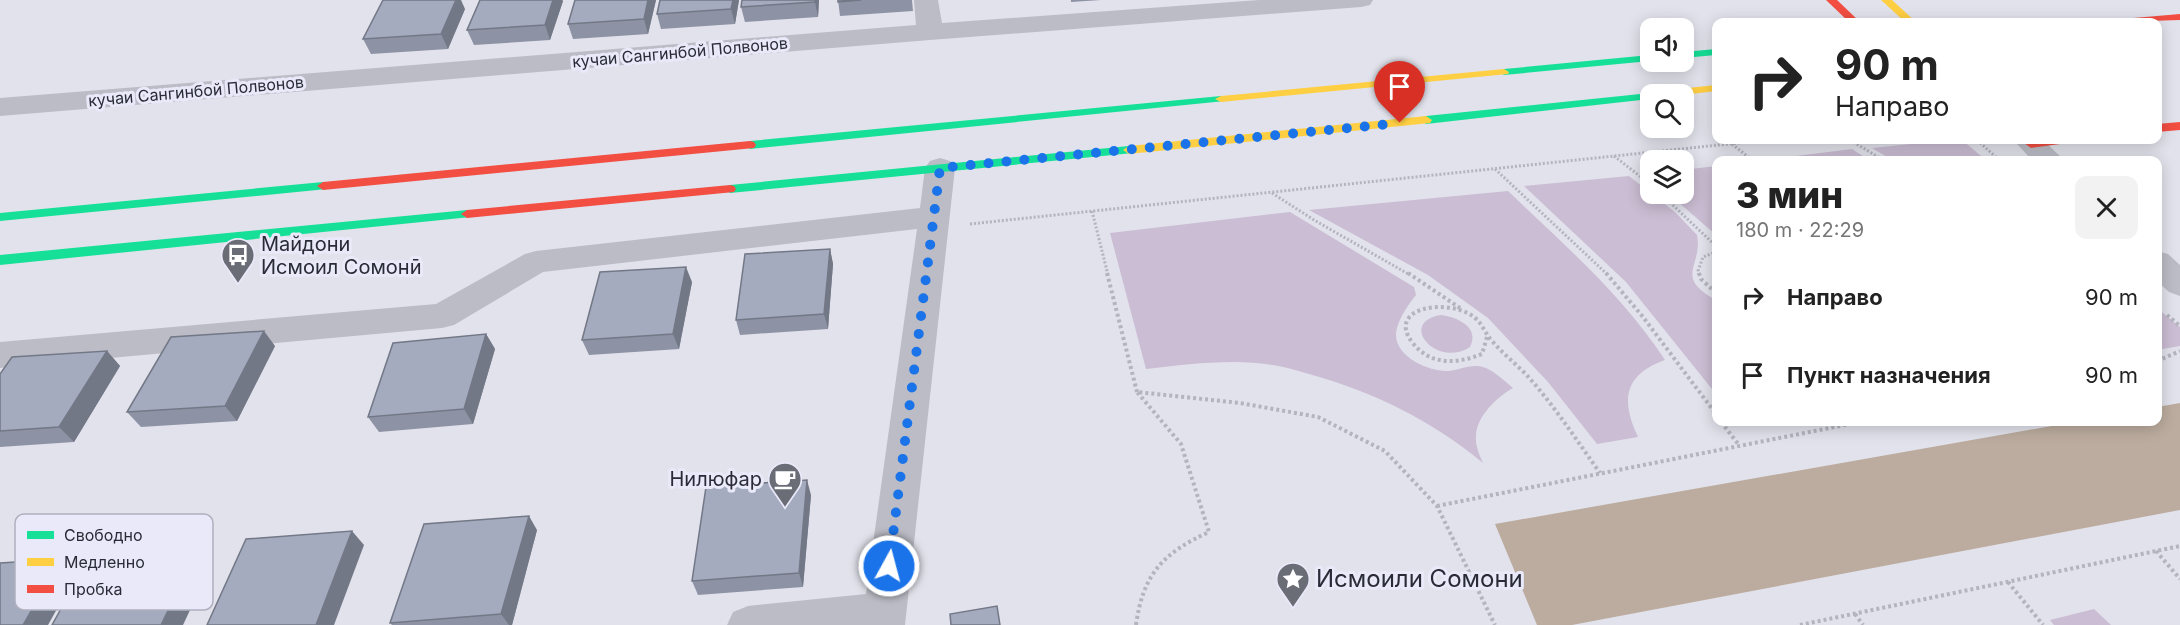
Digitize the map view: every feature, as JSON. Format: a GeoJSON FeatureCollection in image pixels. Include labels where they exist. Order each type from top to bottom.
{"type":"FeatureCollection","features":[{"type":"Feature","properties":{"kind":"main road"},"geometry":{"type":"LineString","coordinates":[[1886,0],[1906,18]]}},
{"type":"Feature","properties":{"kind":"main road"},"geometry":{"type":"LineString","coordinates":[[1835,4],[1851,18]]}},
{"type":"Feature","properties":{"kind":"main road"},"geometry":{"type":"LineString","coordinates":[[2162,19],[2180,17]]}},
{"type":"Feature","properties":{"kind":"main road"},"geometry":{"type":"LineString","coordinates":[[1694,54],[1712,52]]}},
{"type":"Feature","properties":{"kind":"main road"},"geometry":{"type":"LineString","coordinates":[[0,217],[1308,95],[1640,59]]}},
{"type":"Feature","properties":{"kind":"main road"},"geometry":{"type":"LineString","coordinates":[[1694,90],[1712,88]]}},
{"type":"Feature","properties":{"kind":"main road"},"geometry":{"type":"LineString","coordinates":[[0,260],[1332,130],[1640,97]]}},
{"type":"Feature","properties":{"kind":"main road"},"geometry":{"type":"LineString","coordinates":[[1313,117],[1332,130]]}},
{"type":"Feature","properties":{"kind":"main road"},"geometry":{"type":"LineString","coordinates":[[2162,128],[2180,126]]}},
{"type":"Feature","properties":{"kind":"street"},"geometry":{"type":"LineString","coordinates":[[926,0],[930,32]]}},
{"type":"Feature","properties":{"kind":"street","name":"кучаи Сангинбой Полвонов"},"geometry":{"type":"LineString","coordinates":[[0,107],[930,32],[1361,0]]}},
{"type":"Feature","properties":{"kind":"street"},"geometry":{"type":"LineString","coordinates":[[748,625],[884,618],[940,168]]}},
{"type":"Feature","properties":{"kind":"street"},"geometry":{"type":"LineString","coordinates":[[0,355],[442,316],[536,262],[933,222]]}},
{"type":"Feature","properties":{"kind":"street"},"geometry":{"type":"LineString","coordinates":[[2162,267],[2180,284]]}},
{"type":"Feature","properties":{"kind":"path"},"geometry":{"type":"LineString","coordinates":[[933,222],[1092,211],[1723,144]]}},
{"type":"Feature","properties":{"kind":"path"},"geometry":{"type":"LineString","coordinates":[[1733,144],[1747,156]]}},
{"type":"Feature","properties":{"kind":"path"},"geometry":{"type":"LineString","coordinates":[[1857,144],[1876,156]]}},
{"type":"Feature","properties":{"kind":"path"},"geometry":{"type":"LineString","coordinates":[[1982,144],[1995,156]]}},
{"type":"Feature","properties":{"kind":"path"},"geometry":{"type":"LineString","coordinates":[[1613,156],[1640,176]]}},
{"type":"Feature","properties":{"kind":"path"},"geometry":{"type":"LineString","coordinates":[[1494,168],[1608,275],[1643,317],[1712,409]]}},
{"type":"Feature","properties":{"kind":"path"},"geometry":{"type":"LineString","coordinates":[[1271,192],[1314,220],[1403,270],[1475,318],[1487,337],[1520,367],[1600,473]]}},
{"type":"Feature","properties":{"kind":"path"},"geometry":{"type":"LineString","coordinates":[[1672,204],[1712,242]]}},
{"type":"Feature","properties":{"kind":"path"},"geometry":{"type":"LineString","coordinates":[[1092,211],[1137,392],[1181,444],[1209,531],[1184,542],[1163,558],[1147,580],[1138,605],[1136,625]]}},
{"type":"Feature","properties":{"kind":"path"},"geometry":{"type":"LineString","coordinates":[[1712,254],[1703,257],[1698,271],[1701,279],[1712,289]]}},
{"type":"Feature","properties":{"kind":"path"},"geometry":{"type":"LineString","coordinates":[[1465,311],[1439,305],[1417,311],[1410,318],[1407,327],[1413,346],[1423,354],[1448,364],[1462,363],[1482,354],[1487,337]]}},
{"type":"Feature","properties":{"kind":"path"},"geometry":{"type":"LineString","coordinates":[[2162,359],[2180,351]]}},
{"type":"Feature","properties":{"kind":"path"},"geometry":{"type":"LineString","coordinates":[[1137,392],[1240,404],[1318,417],[1385,451],[1437,506],[1495,625]]}},
{"type":"Feature","properties":{"kind":"path"},"geometry":{"type":"LineString","coordinates":[[1724,426],[1739,446]]}},
{"type":"Feature","properties":{"kind":"path"},"geometry":{"type":"LineString","coordinates":[[1437,506],[1840,426]]}},
{"type":"Feature","properties":{"kind":"path"},"geometry":{"type":"LineString","coordinates":[[1800,625],[2180,546]]}},
{"type":"Feature","properties":{"kind":"path"},"geometry":{"type":"LineString","coordinates":[[2156,551],[2180,579]]}},
{"type":"Feature","properties":{"kind":"path"},"geometry":{"type":"LineString","coordinates":[[2008,582],[2043,625]]}},
{"type":"Feature","properties":{"kind":"path"},"geometry":{"type":"LineString","coordinates":[[1855,614],[1863,625]]}},
{"type":"Feature","properties":{"kind":"shaded area"},"geometry":{"type":"Polygon","coordinates":[[[1911,144],[1967,144],[1981,156],[1885,156],[1872,148],[1911,144]]]}},
{"type":"Feature","properties":{"kind":"shaded area"},"geometry":{"type":"Polygon","coordinates":[[[1852,149],[1863,156],[1797,156],[1852,149]]]}},
{"type":"Feature","properties":{"kind":"shaded area"},"geometry":{"type":"Polygon","coordinates":[[[1712,166],[1712,232],[1680,204],[1694,204],[1694,169],[1712,166]]]}},
{"type":"Feature","properties":{"kind":"shaded area"},"geometry":{"type":"Polygon","coordinates":[[[1629,176],[1640,185],[1640,204],[1665,204],[1697,235],[1698,246],[1693,277],[1703,292],[1712,298],[1712,389],[1626,282],[1524,186],[1629,176]]]}},
{"type":"Feature","properties":{"kind":"shaded area"},"geometry":{"type":"Polygon","coordinates":[[[1508,191],[1611,292],[1630,313],[1665,360],[1641,373],[1629,391],[1629,412],[1638,437],[1597,444],[1548,382],[1488,318],[1428,275],[1309,210],[1508,191]]]}},
{"type":"Feature","properties":{"kind":"shaded area"},"geometry":{"type":"Polygon","coordinates":[[[1290,212],[1414,287],[1416,295],[1400,320],[1396,336],[1398,344],[1408,356],[1423,365],[1439,370],[1483,367],[1497,374],[1513,388],[1501,396],[1484,414],[1477,428],[1476,442],[1483,463],[1443,433],[1401,409],[1356,389],[1303,372],[1269,364],[1242,362],[1201,363],[1146,369],[1110,233],[1290,212]]]}},
{"type":"Feature","properties":{"kind":"shaded area"},"geometry":{"type":"Polygon","coordinates":[[[2162,312],[2180,327],[2180,346],[2162,349],[2162,312]]]}},
{"type":"Feature","properties":{"kind":"shaded area"},"geometry":{"type":"Polygon","coordinates":[[[1441,315],[1465,324],[1472,334],[1470,347],[1457,352],[1445,352],[1426,342],[1422,334],[1422,326],[1428,319],[1441,315]]]}},
{"type":"Feature","properties":{"kind":"shaded area"},"geometry":{"type":"Polygon","coordinates":[[[2180,403],[2180,510],[1572,625],[1537,625],[1495,524],[2051,426],[2162,426],[2162,406],[2180,403]]]}},
{"type":"Feature","properties":{"kind":"shaded area"},"geometry":{"type":"Polygon","coordinates":[[[2094,609],[2111,625],[2054,625],[2050,620],[2094,609]]]}},
{"type":"Feature","properties":{"kind":"building"},"geometry":{"type":"Polygon","coordinates":[[[383,0],[456,0],[441,34],[363,39],[383,0]]]}},
{"type":"Feature","properties":{"kind":"building"},"geometry":{"type":"Polygon","coordinates":[[[480,0],[553,0],[545,25],[467,30],[480,0]]]}},
{"type":"Feature","properties":{"kind":"building"},"geometry":{"type":"Polygon","coordinates":[[[575,0],[648,0],[644,19],[568,24],[575,0]]]}},
{"type":"Feature","properties":{"kind":"building"},"geometry":{"type":"Polygon","coordinates":[[[660,0],[733,0],[731,9],[657,14],[660,0]]]}},
{"type":"Feature","properties":{"kind":"building"},"geometry":{"type":"Polygon","coordinates":[[[742,0],[815,0],[815,2],[741,7],[742,0]]]}},
{"type":"Feature","properties":{"kind":"building"},"geometry":{"type":"Polygon","coordinates":[[[838,0],[861,0],[838,2],[838,0]]]}},
{"type":"Feature","properties":{"kind":"building"},"geometry":{"type":"Polygon","coordinates":[[[830,249],[824,314],[736,320],[745,254],[830,249]]]}},
{"type":"Feature","properties":{"kind":"building"},"geometry":{"type":"Polygon","coordinates":[[[686,267],[673,334],[582,340],[600,272],[686,267]]]}},
{"type":"Feature","properties":{"kind":"building"},"geometry":{"type":"Polygon","coordinates":[[[264,331],[225,406],[127,412],[171,337],[264,331]]]}},
{"type":"Feature","properties":{"kind":"building"},"geometry":{"type":"Polygon","coordinates":[[[486,334],[464,409],[368,417],[393,343],[486,334]]]}},
{"type":"Feature","properties":{"kind":"building"},"geometry":{"type":"Polygon","coordinates":[[[107,351],[59,427],[0,431],[0,374],[12,357],[107,351]]]}},
{"type":"Feature","properties":{"kind":"building"},"geometry":{"type":"Polygon","coordinates":[[[807,480],[799,573],[692,581],[706,487],[807,480]]]}},
{"type":"Feature","properties":{"kind":"building"},"geometry":{"type":"Polygon","coordinates":[[[529,516],[501,614],[390,623],[424,524],[529,516]]]}},
{"type":"Feature","properties":{"kind":"building"},"geometry":{"type":"Polygon","coordinates":[[[352,531],[316,625],[207,625],[246,539],[352,531]]]}},
{"type":"Feature","properties":{"kind":"building"},"geometry":{"type":"Polygon","coordinates":[[[15,562],[15,610],[32,610],[23,625],[0,625],[0,563],[15,562]]]}},
{"type":"Feature","properties":{"kind":"building"},"geometry":{"type":"Polygon","coordinates":[[[997,606],[1000,625],[951,625],[950,614],[997,606]]]}},
{"type":"Feature","properties":{"kind":"building"},"geometry":{"type":"Polygon","coordinates":[[[60,610],[168,610],[161,625],[52,625],[60,610]]]}},
{"type":"Feature","properties":{"kind":"traffic: fast"},"geometry":{"type":"LineString","coordinates":[[1694,54],[1712,52]]}},
{"type":"Feature","properties":{"kind":"traffic: fast"},"geometry":{"type":"LineString","coordinates":[[1504,72],[1640,59]]}},
{"type":"Feature","properties":{"kind":"traffic: fast"},"geometry":{"type":"LineString","coordinates":[[1426,120],[1640,97]]}},
{"type":"Feature","properties":{"kind":"traffic: fast"},"geometry":{"type":"LineString","coordinates":[[750,145],[1221,99]]}},
{"type":"Feature","properties":{"kind":"traffic: fast"},"geometry":{"type":"LineString","coordinates":[[730,189],[1129,150]]}},
{"type":"Feature","properties":{"kind":"traffic: fast"},"geometry":{"type":"LineString","coordinates":[[0,217],[323,186]]}},
{"type":"Feature","properties":{"kind":"traffic: fast"},"geometry":{"type":"LineString","coordinates":[[0,260],[467,214]]}},
{"type":"Feature","properties":{"kind":"traffic: slow"},"geometry":{"type":"LineString","coordinates":[[1886,0],[1906,18]]}},
{"type":"Feature","properties":{"kind":"traffic: slow"},"geometry":{"type":"LineString","coordinates":[[1221,99],[1504,72]]}},
{"type":"Feature","properties":{"kind":"traffic: slow"},"geometry":{"type":"LineString","coordinates":[[1694,90],[1712,88]]}},
{"type":"Feature","properties":{"kind":"traffic: slow"},"geometry":{"type":"LineString","coordinates":[[1129,150],[1426,120]]}},
{"type":"Feature","properties":{"kind":"traffic: jam"},"geometry":{"type":"LineString","coordinates":[[1831,0],[1851,18]]}},
{"type":"Feature","properties":{"kind":"traffic: jam"},"geometry":{"type":"LineString","coordinates":[[2162,19],[2180,17]]}},
{"type":"Feature","properties":{"kind":"traffic: jam"},"geometry":{"type":"LineString","coordinates":[[2162,128],[2180,126]]}},
{"type":"Feature","properties":{"kind":"traffic: jam"},"geometry":{"type":"LineString","coordinates":[[323,186],[750,145]]}},
{"type":"Feature","properties":{"kind":"traffic: jam"},"geometry":{"type":"LineString","coordinates":[[467,214],[730,189]]}},
{"type":"Feature","properties":{"kind":"place","name":"Майдони Исмоил Сомонӣ"},"geometry":{"type":"Point","coordinates":[238,284]}},
{"type":"Feature","properties":{"kind":"place","name":"Нилюфар"},"geometry":{"type":"Point","coordinates":[785,508]}},
{"type":"Feature","properties":{"kind":"place","name":"Исмоили Сомони"},"geometry":{"type":"Point","coordinates":[1293,608]}},
{"type":"Feature","properties":{"kind":"route"},"geometry":{"type":"LineString","coordinates":[[889,566],[940,168],[1400,123]]}}]}
